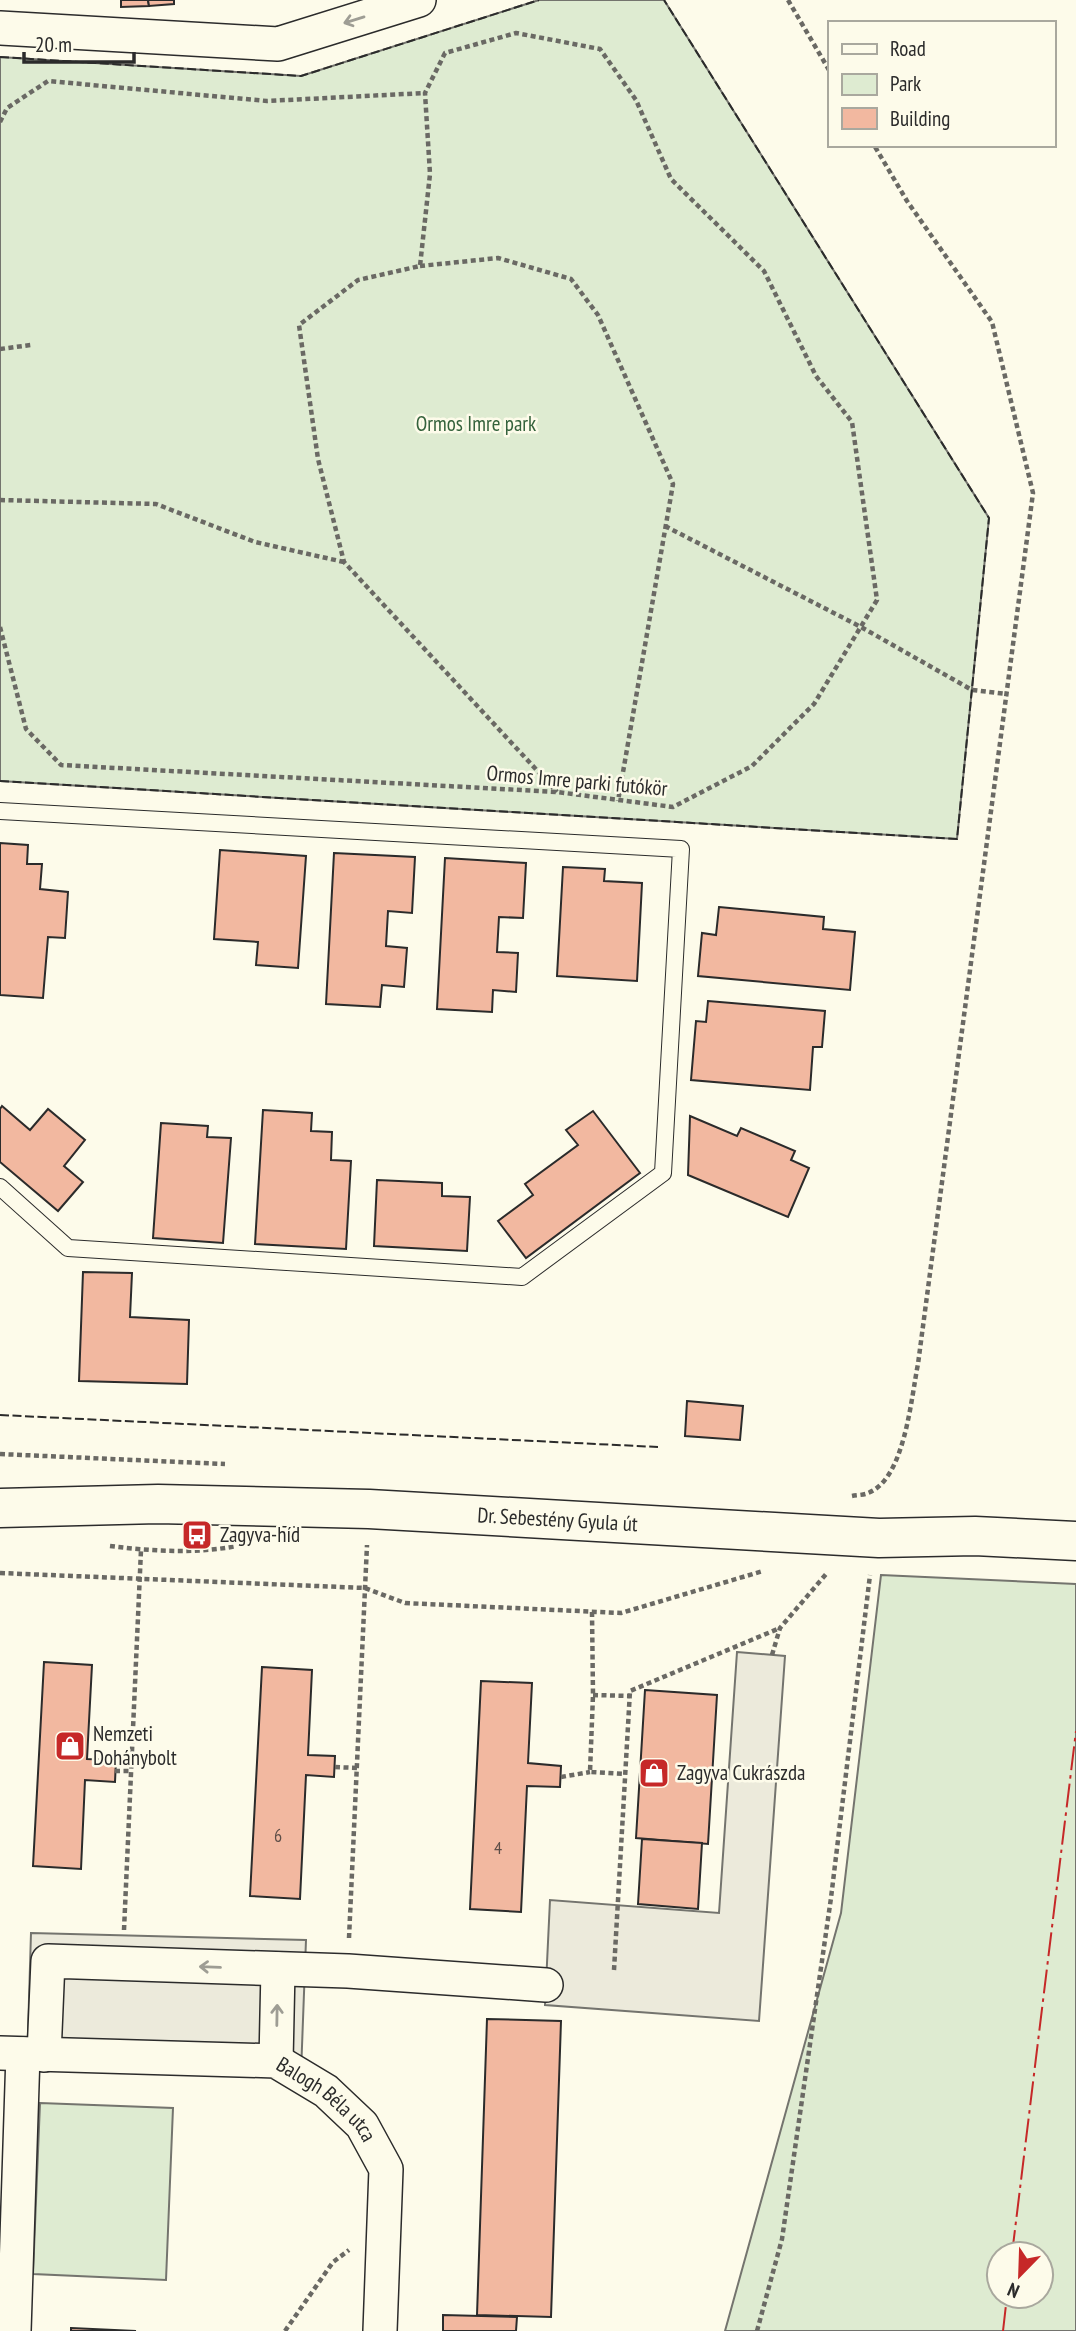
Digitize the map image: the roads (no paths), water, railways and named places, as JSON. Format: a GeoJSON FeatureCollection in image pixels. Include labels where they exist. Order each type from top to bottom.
{"type":"FeatureCollection","features":[{"type":"Feature","properties":{"kind":"street"},"geometry":{"type":"LineString","coordinates":[[0,28],[278,44],[419,0]]}},
{"type":"Feature","properties":{"kind":"street"},"geometry":{"type":"LineString","coordinates":[[0,1494],[39,1506]]}},
{"type":"Feature","properties":{"kind":"street","name":"Dr. Sebestény Gyula út"},"geometry":{"type":"LineString","coordinates":[[0,1508],[158,1504],[369,1509],[879,1538],[975,1536],[1076,1541]]}},
{"type":"Feature","properties":{"kind":"street"},"geometry":{"type":"LineString","coordinates":[[14,2331],[22,2054],[48,1961],[348,1971],[546,1984]]}},
{"type":"Feature","properties":{"kind":"street"},"geometry":{"type":"LineString","coordinates":[[276,2061],[278,1969]]}},
{"type":"Feature","properties":{"kind":"street","name":"Balogh Béla utca"},"geometry":{"type":"LineString","coordinates":[[22,2054],[276,2061],[326,2091],[362,2125],[386,2169],[380,2331]]}},
{"type":"Feature","properties":{"kind":"lane"},"geometry":{"type":"LineString","coordinates":[[0,811],[681,849],[663,1173],[522,1277],[68,1248],[0,1186]]}},
{"type":"Feature","properties":{"kind":"place","name":"Zagyva-híd"},"geometry":{"type":"Point","coordinates":[197,1535]}},
{"type":"Feature","properties":{"kind":"place","name":"Nemzeti Dohánybolt"},"geometry":{"type":"Point","coordinates":[70,1746]}},
{"type":"Feature","properties":{"kind":"place","name":"Zagyva Cukrászda"},"geometry":{"type":"Point","coordinates":[654,1773]}},
{"type":"Feature","properties":{"kind":"park label","name":"Ormos Imre park"},"geometry":{"type":"Point","coordinates":[476,424]}}]}
